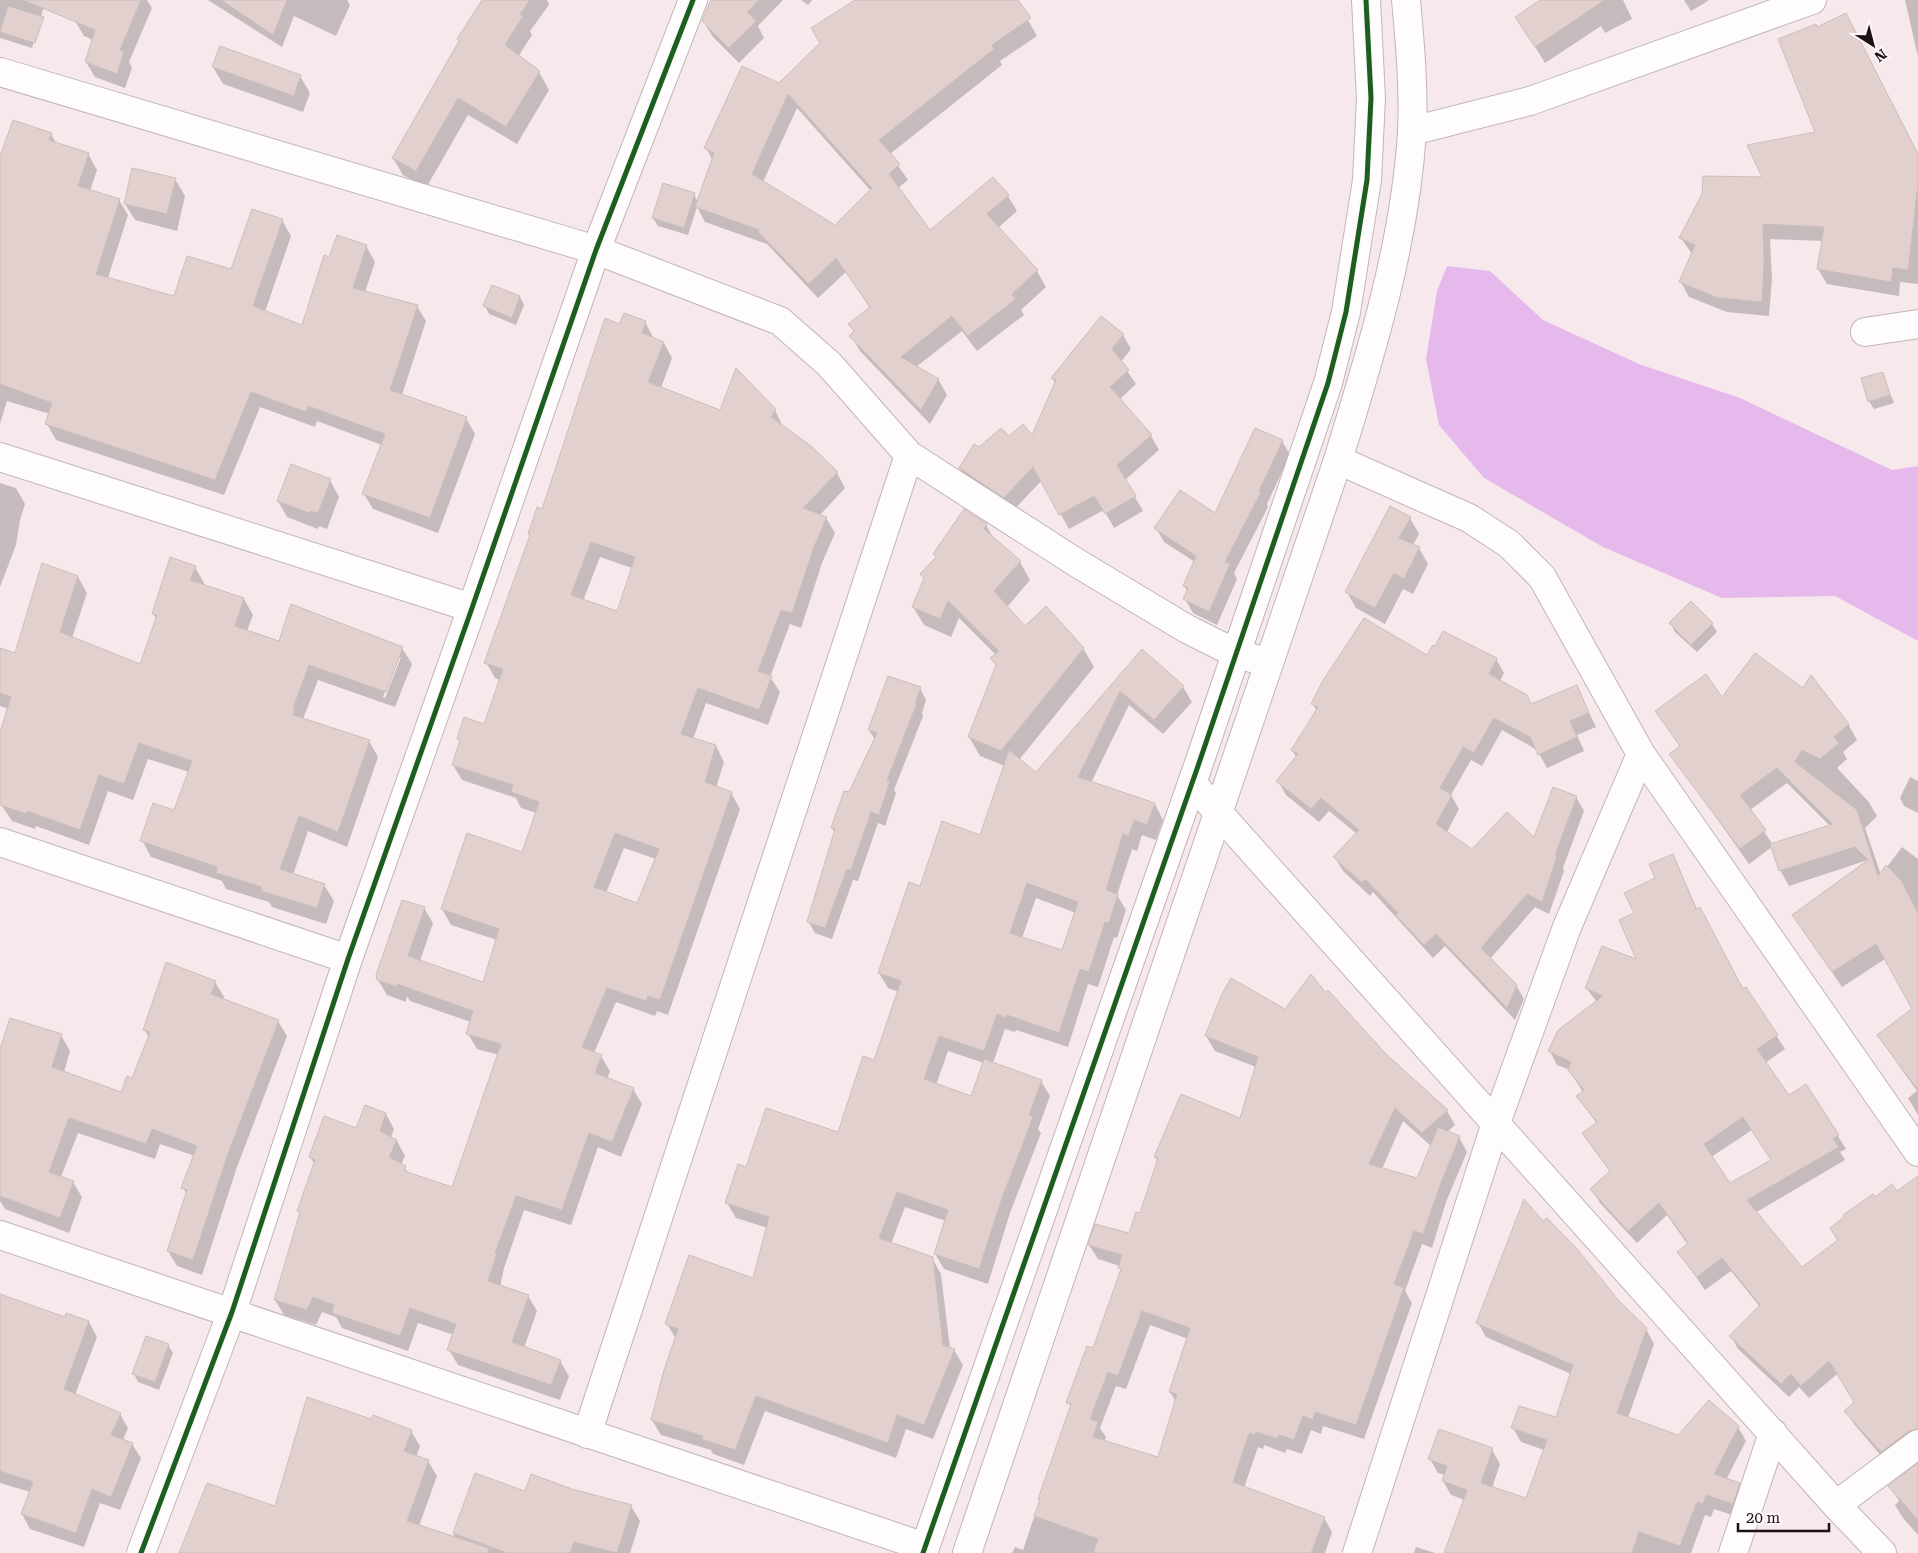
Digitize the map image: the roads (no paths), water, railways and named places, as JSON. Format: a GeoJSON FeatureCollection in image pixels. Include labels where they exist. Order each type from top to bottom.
{"type":"FeatureCollection","features":[{"type":"Feature","properties":{"kind":"street"},"geometry":{"type":"LineString","coordinates":[[141,1553],[232,1312],[348,959],[596,250],[693,0]]}},
{"type":"Feature","properties":{"kind":"street"},"geometry":{"type":"LineString","coordinates":[[0,1235],[232,1312],[924,1550],[1192,784],[1328,383],[1346,312],[1367,180],[1372,98],[1366,0]]}},
{"type":"Feature","properties":{"kind":"street"},"geometry":{"type":"LineString","coordinates":[[968,1553],[1338,460],[1378,327],[1405,192],[1412,131],[1410,36],[1406,0]]}},
{"type":"Feature","properties":{"kind":"street"},"geometry":{"type":"LineString","coordinates":[[1412,131],[1530,100],[1812,0]]}},
{"type":"Feature","properties":{"kind":"street"},"geometry":{"type":"LineString","coordinates":[[0,72],[596,250],[780,321],[828,364],[909,454],[1077,563],[1187,629],[1235,653],[1269,663]]}},
{"type":"Feature","properties":{"kind":"street"},"geometry":{"type":"LineString","coordinates":[[1865,332],[1918,324]]}},
{"type":"Feature","properties":{"kind":"street"},"geometry":{"type":"LineString","coordinates":[[587,1434],[909,454]]}},
{"type":"Feature","properties":{"kind":"street"},"geometry":{"type":"LineString","coordinates":[[0,457],[472,608]]}},
{"type":"Feature","properties":{"kind":"street"},"geometry":{"type":"LineString","coordinates":[[1338,460],[1469,518],[1509,544],[1542,577],[1641,754],[1918,1152]]}},
{"type":"Feature","properties":{"kind":"street"},"geometry":{"type":"LineString","coordinates":[[1357,1553],[1496,1123],[1567,927],[1641,754]]}},
{"type":"Feature","properties":{"kind":"street"},"geometry":{"type":"LineString","coordinates":[[1192,784],[1836,1504],[1882,1553]]}},
{"type":"Feature","properties":{"kind":"street"},"geometry":{"type":"LineString","coordinates":[[0,842],[348,959]]}},
{"type":"Feature","properties":{"kind":"street"},"geometry":{"type":"LineString","coordinates":[[1733,1553],[1773,1433]]}},
{"type":"Feature","properties":{"kind":"street"},"geometry":{"type":"LineString","coordinates":[[1836,1504],[1918,1444]]}}]}
